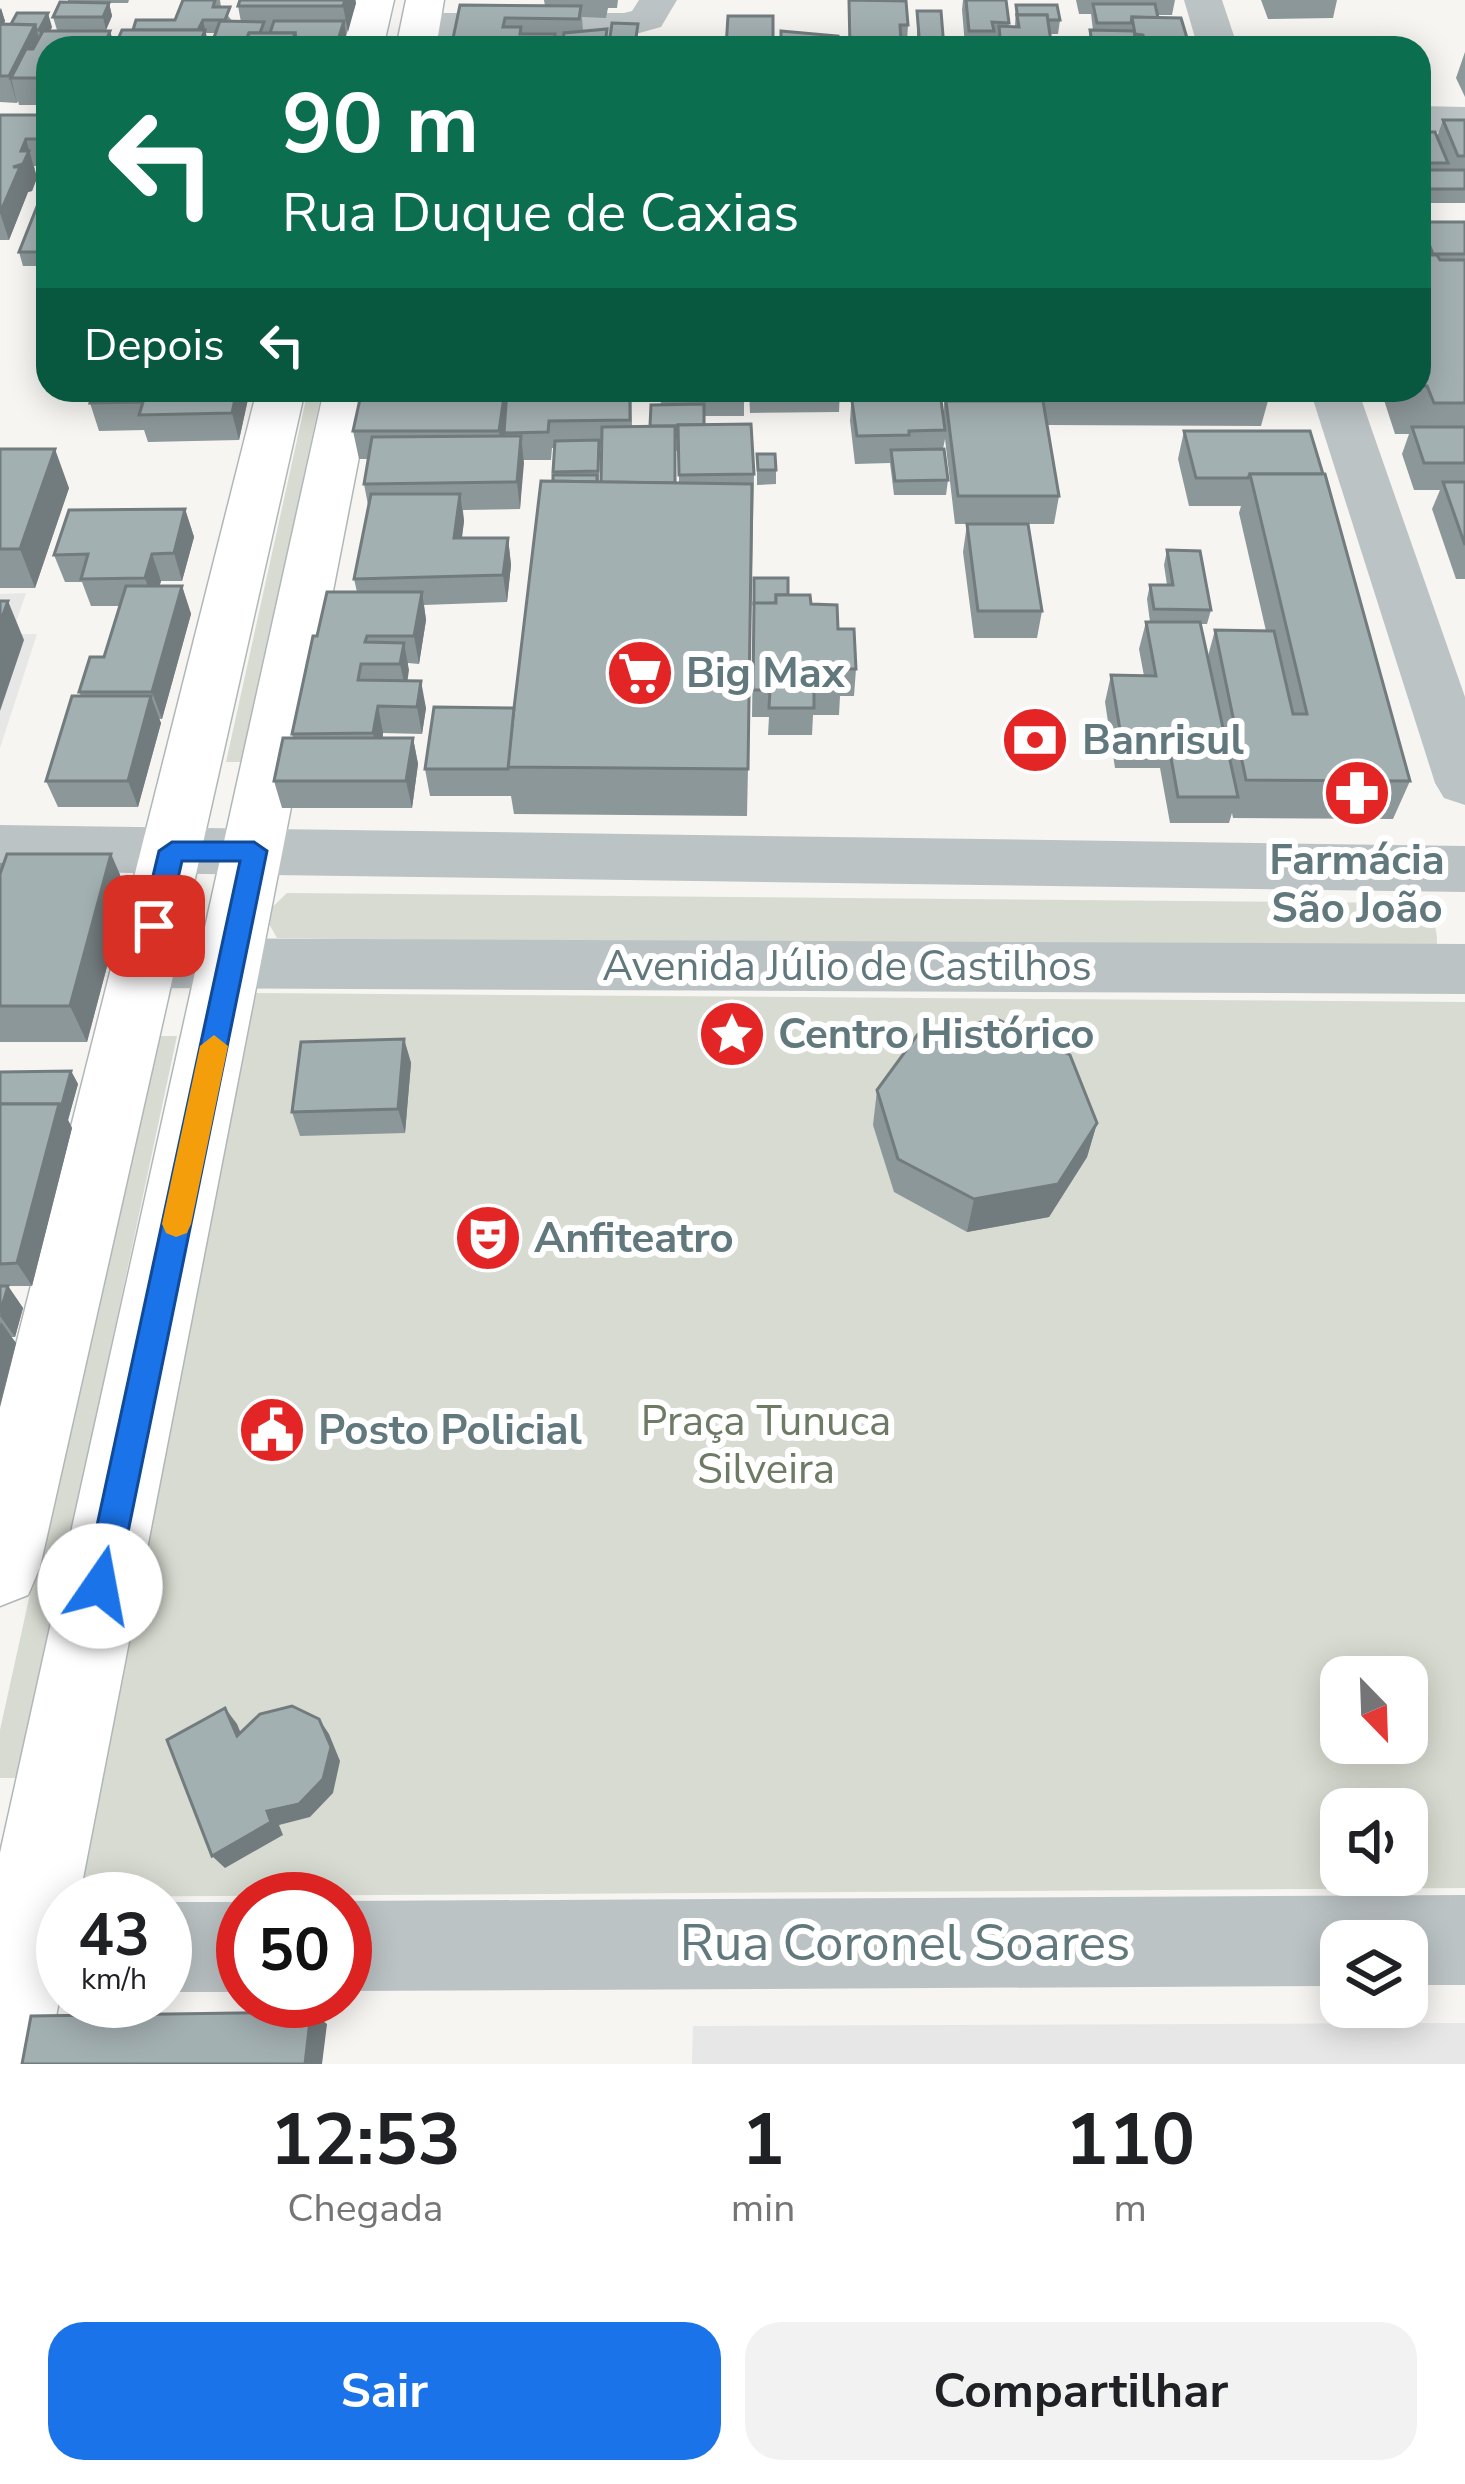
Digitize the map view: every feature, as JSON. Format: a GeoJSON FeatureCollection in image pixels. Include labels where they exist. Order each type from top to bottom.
{"type":"FeatureCollection","features":[{"type":"Feature","properties":{"kind":"main road"},"geometry":{"type":"LineString","coordinates":[[366,36],[375,0]]}},
{"type":"Feature","properties":{"kind":"main road"},"geometry":{"type":"LineString","coordinates":[[0,1567],[278,402]]}},
{"type":"Feature","properties":{"kind":"main road"},"geometry":{"type":"LineString","coordinates":[[0,2064],[29,1948],[346,402]]}},
{"type":"Feature","properties":{"kind":"street"},"geometry":{"type":"LineString","coordinates":[[420,24],[625,25],[647,19],[658,0]]}},
{"type":"Feature","properties":{"kind":"street"},"geometry":{"type":"LineString","coordinates":[[1203,0],[1214,36]]}},
{"type":"Feature","properties":{"kind":"street"},"geometry":{"type":"LineString","coordinates":[[1431,119],[1465,119]]}},
{"type":"Feature","properties":{"kind":"street"},"geometry":{"type":"LineString","coordinates":[[1338,402],[1465,783]]}},
{"type":"Feature","properties":{"kind":"street"},"geometry":{"type":"LineString","coordinates":[[0,848],[1462,869]]}},
{"type":"Feature","properties":{"kind":"street","name":"Avenida Júlio de Castilhos"},"geometry":{"type":"LineString","coordinates":[[145,963],[1465,969]]}},
{"type":"Feature","properties":{"kind":"street","name":"Rua Coronel Soares"},"geometry":{"type":"LineString","coordinates":[[372,1946],[1465,1940]]}},
{"type":"Feature","properties":{"kind":"shaded area"},"geometry":{"type":"Polygon","coordinates":[[[26,593],[12,634],[37,634],[0,748],[0,594],[26,593]]]}},
{"type":"Feature","properties":{"kind":"shaded area"},"geometry":{"type":"Polygon","coordinates":[[[1428,2023],[1465,2023],[1465,2064],[692,2064],[693,2026],[1320,2024],[1320,2028],[1428,2028],[1428,2023]]]}},
{"type":"Feature","properties":{"kind":"green space"},"geometry":{"type":"Polygon","coordinates":[[[305,402],[319,402],[243,762],[226,762],[305,402]]]}},
{"type":"Feature","properties":{"kind":"green space"},"geometry":{"type":"Polygon","coordinates":[[[287,893],[1415,903],[1432,920],[1437,944],[1423,954],[277,938],[264,915],[287,893]]]}},
{"type":"Feature","properties":{"kind":"green space","name":"Praça Tunuca Silveira"},"geometry":{"type":"Polygon","coordinates":[[[249,993],[1465,1002],[1465,1888],[1428,1888],[1428,1788],[1320,1788],[1320,1889],[372,1895],[372,1872],[216,1872],[216,1896],[192,1896],[192,1872],[72,1872],[249,993]]]}},
{"type":"Feature","properties":{"kind":"green space"},"geometry":{"type":"Polygon","coordinates":[[[153,1036],[177,1036],[19,1778],[0,1778],[0,1730],[153,1036]]]}},
{"type":"Feature","properties":{"kind":"building"},"geometry":{"type":"Polygon","coordinates":[[[183,0],[215,0],[213,7],[230,7],[225,20],[203,20],[198,30],[133,30],[136,20],[175,20],[183,0]]]}},
{"type":"Feature","properties":{"kind":"building"},"geometry":{"type":"Polygon","coordinates":[[[240,0],[345,0],[343,6],[238,6],[240,0]]]}},
{"type":"Feature","properties":{"kind":"building"},"geometry":{"type":"Polygon","coordinates":[[[849,0],[906,1],[908,25],[900,25],[901,36],[850,36],[849,0]]]}},
{"type":"Feature","properties":{"kind":"building"},"geometry":{"type":"Polygon","coordinates":[[[966,0],[1006,0],[1009,23],[992,22],[994,31],[969,31],[966,0]]]}},
{"type":"Feature","properties":{"kind":"building"},"geometry":{"type":"Polygon","coordinates":[[[60,2],[109,3],[103,17],[53,17],[60,2]]]}},
{"type":"Feature","properties":{"kind":"building"},"geometry":{"type":"Polygon","coordinates":[[[1093,4],[1155,4],[1158,18],[1097,23],[1093,4]]]}},
{"type":"Feature","properties":{"kind":"building"},"geometry":{"type":"Polygon","coordinates":[[[460,5],[581,6],[579,19],[505,18],[503,27],[521,27],[520,34],[555,36],[454,36],[460,5]]]}},
{"type":"Feature","properties":{"kind":"building"},"geometry":{"type":"Polygon","coordinates":[[[1016,5],[1057,5],[1060,20],[1017,15],[1016,5]]]}},
{"type":"Feature","properties":{"kind":"building"},"geometry":{"type":"Polygon","coordinates":[[[917,11],[941,11],[943,36],[919,36],[917,11]]]}},
{"type":"Feature","properties":{"kind":"building"},"geometry":{"type":"Polygon","coordinates":[[[17,13],[48,13],[36,30],[35,25],[11,24],[17,13]]]}},
{"type":"Feature","properties":{"kind":"building"},"geometry":{"type":"Polygon","coordinates":[[[1017,15],[1047,15],[1050,36],[1000,36],[999,26],[1019,27],[1017,15]]]}},
{"type":"Feature","properties":{"kind":"building"},"geometry":{"type":"Polygon","coordinates":[[[728,16],[773,16],[773,36],[727,36],[728,16]]]}},
{"type":"Feature","properties":{"kind":"building"},"geometry":{"type":"Polygon","coordinates":[[[1132,17],[1181,18],[1186,36],[1143,36],[1135,34],[1132,17]]]}},
{"type":"Feature","properties":{"kind":"building"},"geometry":{"type":"Polygon","coordinates":[[[220,21],[264,22],[260,33],[215,36],[220,21]]]}},
{"type":"Feature","properties":{"kind":"building"},"geometry":{"type":"Polygon","coordinates":[[[274,21],[344,21],[339,36],[270,33],[274,21]]]}},
{"type":"Feature","properties":{"kind":"building"},"geometry":{"type":"Polygon","coordinates":[[[612,23],[638,24],[636,36],[610,36],[612,23]]]}},
{"type":"Feature","properties":{"kind":"building"},"geometry":{"type":"Polygon","coordinates":[[[0,24],[35,25],[9,76],[0,76],[0,24]]]}},
{"type":"Feature","properties":{"kind":"building"},"geometry":{"type":"Polygon","coordinates":[[[607,29],[606,36],[564,33],[607,29]]]}},
{"type":"Feature","properties":{"kind":"building"},"geometry":{"type":"Polygon","coordinates":[[[122,30],[205,30],[203,36],[119,36],[122,30]]]}},
{"type":"Feature","properties":{"kind":"building"},"geometry":{"type":"Polygon","coordinates":[[[1090,30],[1134,31],[1135,36],[1091,36],[1090,30]]]}},
{"type":"Feature","properties":{"kind":"building"},"geometry":{"type":"Polygon","coordinates":[[[43,31],[110,31],[108,36],[40,36],[43,31]]]}},
{"type":"Feature","properties":{"kind":"building"},"geometry":{"type":"Polygon","coordinates":[[[781,31],[838,36],[781,36],[781,31]]]}},
{"type":"Feature","properties":{"kind":"building"},"geometry":{"type":"Polygon","coordinates":[[[249,33],[295,33],[294,36],[249,33]]]}},
{"type":"Feature","properties":{"kind":"building"},"geometry":{"type":"Polygon","coordinates":[[[36,44],[36,78],[11,78],[26,49],[36,44]]]}},
{"type":"Feature","properties":{"kind":"building"},"geometry":{"type":"Polygon","coordinates":[[[0,115],[36,115],[36,139],[26,139],[21,151],[29,151],[23,164],[13,167],[20,167],[0,213],[0,115]]]}},
{"type":"Feature","properties":{"kind":"building"},"geometry":{"type":"Polygon","coordinates":[[[1443,120],[1465,120],[1465,156],[1458,156],[1443,120]]]}},
{"type":"Feature","properties":{"kind":"building"},"geometry":{"type":"Polygon","coordinates":[[[1431,132],[1435,132],[1448,163],[1431,163],[1431,132]]]}},
{"type":"Feature","properties":{"kind":"building"},"geometry":{"type":"Polygon","coordinates":[[[1431,170],[1465,170],[1465,189],[1431,189],[1431,170]]]}},
{"type":"Feature","properties":{"kind":"building"},"geometry":{"type":"Polygon","coordinates":[[[36,209],[36,252],[19,252],[36,209]]]}},
{"type":"Feature","properties":{"kind":"building"},"geometry":{"type":"Polygon","coordinates":[[[1431,222],[1465,222],[1465,254],[1433,254],[1431,222]]]}},
{"type":"Feature","properties":{"kind":"building"},"geometry":{"type":"Polygon","coordinates":[[[1431,255],[1437,255],[1440,260],[1465,260],[1465,403],[1434,403],[1431,255]]]}},
{"type":"Feature","properties":{"kind":"building"},"geometry":{"type":"Polygon","coordinates":[[[143,402],[234,402],[232,413],[139,415],[143,402]]]}},
{"type":"Feature","properties":{"kind":"building"},"geometry":{"type":"Polygon","coordinates":[[[359,402],[503,402],[499,431],[353,431],[359,402]]]}},
{"type":"Feature","properties":{"kind":"building"},"geometry":{"type":"Polygon","coordinates":[[[506,402],[630,402],[630,420],[549,421],[548,432],[504,433],[506,402]]]}},
{"type":"Feature","properties":{"kind":"building"},"geometry":{"type":"Polygon","coordinates":[[[852,402],[941,402],[945,430],[857,436],[852,402]]]}},
{"type":"Feature","properties":{"kind":"building"},"geometry":{"type":"Polygon","coordinates":[[[946,402],[1043,402],[1059,496],[958,496],[946,402]]]}},
{"type":"Feature","properties":{"kind":"building"},"geometry":{"type":"Polygon","coordinates":[[[704,404],[704,425],[678,425],[678,437],[675,426],[650,426],[651,405],[704,404]]]}},
{"type":"Feature","properties":{"kind":"building"},"geometry":{"type":"Polygon","coordinates":[[[751,424],[754,474],[679,475],[678,425],[751,424]]]}},
{"type":"Feature","properties":{"kind":"building"},"geometry":{"type":"Polygon","coordinates":[[[675,426],[675,483],[601,482],[602,427],[675,426]]]}},
{"type":"Feature","properties":{"kind":"building"},"geometry":{"type":"Polygon","coordinates":[[[1412,427],[1465,427],[1465,463],[1424,463],[1412,427]]]}},
{"type":"Feature","properties":{"kind":"building"},"geometry":{"type":"Polygon","coordinates":[[[1184,431],[1310,431],[1323,474],[1196,478],[1184,431]]]}},
{"type":"Feature","properties":{"kind":"building"},"geometry":{"type":"Polygon","coordinates":[[[521,436],[517,482],[364,484],[372,437],[521,436]]]}},
{"type":"Feature","properties":{"kind":"building"},"geometry":{"type":"Polygon","coordinates":[[[599,440],[598,471],[553,472],[555,441],[599,440]]]}},
{"type":"Feature","properties":{"kind":"building"},"geometry":{"type":"Polygon","coordinates":[[[0,449],[55,449],[20,549],[0,549],[0,449]]]}},
{"type":"Feature","properties":{"kind":"building"},"geometry":{"type":"Polygon","coordinates":[[[944,449],[948,480],[895,481],[891,450],[944,449]]]}},
{"type":"Feature","properties":{"kind":"building"},"geometry":{"type":"Polygon","coordinates":[[[757,454],[775,454],[776,470],[758,470],[757,454]]]}},
{"type":"Feature","properties":{"kind":"building"},"geometry":{"type":"Polygon","coordinates":[[[1250,474],[1325,474],[1410,781],[1246,780],[1215,630],[1274,631],[1293,714],[1307,714],[1250,474]]]}},
{"type":"Feature","properties":{"kind":"building"},"geometry":{"type":"Polygon","coordinates":[[[553,475],[597,475],[597,482],[553,481],[553,475]]]}},
{"type":"Feature","properties":{"kind":"building","name":"Big Max"},"geometry":{"type":"Polygon","coordinates":[[[541,481],[752,484],[748,769],[507,767],[541,481]]]}},
{"type":"Feature","properties":{"kind":"building"},"geometry":{"type":"Polygon","coordinates":[[[1443,482],[1465,482],[1465,545],[1443,482]]]}},
{"type":"Feature","properties":{"kind":"building"},"geometry":{"type":"Polygon","coordinates":[[[371,494],[460,494],[454,538],[508,538],[503,575],[354,579],[371,494]]]}},
{"type":"Feature","properties":{"kind":"building"},"geometry":{"type":"Polygon","coordinates":[[[185,509],[174,553],[152,554],[145,578],[81,579],[88,554],[54,555],[69,510],[185,509]]]}},
{"type":"Feature","properties":{"kind":"building"},"geometry":{"type":"Polygon","coordinates":[[[967,524],[1028,524],[1042,611],[978,611],[967,524]]]}},
{"type":"Feature","properties":{"kind":"building"},"geometry":{"type":"Polygon","coordinates":[[[1167,550],[1200,551],[1211,610],[1154,609],[1150,585],[1173,585],[1167,550]]]}},
{"type":"Feature","properties":{"kind":"building"},"geometry":{"type":"Polygon","coordinates":[[[754,578],[788,578],[788,595],[776,595],[776,603],[754,604],[754,578]]]}},
{"type":"Feature","properties":{"kind":"building"},"geometry":{"type":"Polygon","coordinates":[[[126,586],[182,586],[152,692],[79,692],[90,657],[104,657],[126,586]]]}},
{"type":"Feature","properties":{"kind":"building"},"geometry":{"type":"Polygon","coordinates":[[[327,592],[422,592],[414,636],[367,636],[365,642],[404,643],[400,664],[361,664],[358,680],[421,681],[417,707],[378,706],[373,733],[292,734],[327,592]]]}},
{"type":"Feature","properties":{"kind":"building"},"geometry":{"type":"Polygon","coordinates":[[[776,595],[810,595],[811,604],[837,605],[838,629],[854,629],[856,669],[840,669],[840,688],[814,688],[814,708],[769,708],[770,690],[753,690],[754,603],[776,603],[776,595]]]}},
{"type":"Feature","properties":{"kind":"building"},"geometry":{"type":"Polygon","coordinates":[[[1146,622],[1200,622],[1238,797],[1178,797],[1168,741],[1122,742],[1111,675],[1156,676],[1146,622]]]}},
{"type":"Feature","properties":{"kind":"building"},"geometry":{"type":"Polygon","coordinates":[[[72,696],[151,696],[128,781],[46,781],[72,696]]]}},
{"type":"Feature","properties":{"kind":"building"},"geometry":{"type":"Polygon","coordinates":[[[434,707],[514,708],[508,769],[425,769],[434,707]]]}},
{"type":"Feature","properties":{"kind":"building"},"geometry":{"type":"Polygon","coordinates":[[[283,738],[413,738],[406,781],[274,781],[283,738]]]}},
{"type":"Feature","properties":{"kind":"building"},"geometry":{"type":"Polygon","coordinates":[[[7,854],[111,854],[70,1006],[0,1006],[0,874],[7,854]]]}},
{"type":"Feature","properties":{"kind":"building"},"geometry":{"type":"Polygon","coordinates":[[[997,1019],[1070,1055],[1097,1123],[1058,1184],[974,1199],[898,1159],[877,1090],[918,1034],[997,1019]]]}},
{"type":"Feature","properties":{"kind":"building"},"geometry":{"type":"Polygon","coordinates":[[[404,1039],[398,1109],[292,1112],[301,1042],[404,1039]]]}},
{"type":"Feature","properties":{"kind":"building"},"geometry":{"type":"Polygon","coordinates":[[[71,1071],[61,1108],[59,1104],[0,1104],[0,1072],[71,1071]]]}},
{"type":"Feature","properties":{"kind":"building"},"geometry":{"type":"Polygon","coordinates":[[[0,1104],[59,1104],[17,1263],[0,1264],[0,1104]]]}},
{"type":"Feature","properties":{"kind":"building"},"geometry":{"type":"Polygon","coordinates":[[[0,1286],[8,1286],[0,1313],[0,1286]]]}},
{"type":"Feature","properties":{"kind":"building"},"geometry":{"type":"Polygon","coordinates":[[[292,1706],[319,1719],[331,1747],[323,1779],[299,1804],[267,1811],[271,1822],[212,1856],[167,1740],[225,1708],[237,1736],[260,1714],[292,1706]]]}},
{"type":"Feature","properties":{"kind":"building"},"geometry":{"type":"Polygon","coordinates":[[[216,2013],[216,2028],[309,2028],[305,2064],[22,2064],[31,2016],[36,2016],[36,2028],[192,2028],[192,2014],[216,2013]]]}},
{"type":"Feature","properties":{"kind":"slow traffic"},"geometry":{"type":"LineString","coordinates":[[176,1224],[214,1046]]}},
{"type":"Feature","properties":{"kind":"place","name":"Big Max"},"geometry":{"type":"Point","coordinates":[640,673]}},
{"type":"Feature","properties":{"kind":"place","name":"Banrisul"},"geometry":{"type":"Point","coordinates":[1035,740]}},
{"type":"Feature","properties":{"kind":"place","name":"Farmácia São João"},"geometry":{"type":"Point","coordinates":[1357,793]}},
{"type":"Feature","properties":{"kind":"place","name":"Centro Histórico"},"geometry":{"type":"Point","coordinates":[732,1034]}},
{"type":"Feature","properties":{"kind":"place","name":"Anfiteatro"},"geometry":{"type":"Point","coordinates":[488,1238]}},
{"type":"Feature","properties":{"kind":"place","name":"Posto Policial"},"geometry":{"type":"Point","coordinates":[272,1430]}},
{"type":"Feature","properties":{"kind":"route"},"geometry":{"type":"LineString","coordinates":[[100,1586],[254,851],[172,851],[154,926]]}}]}
